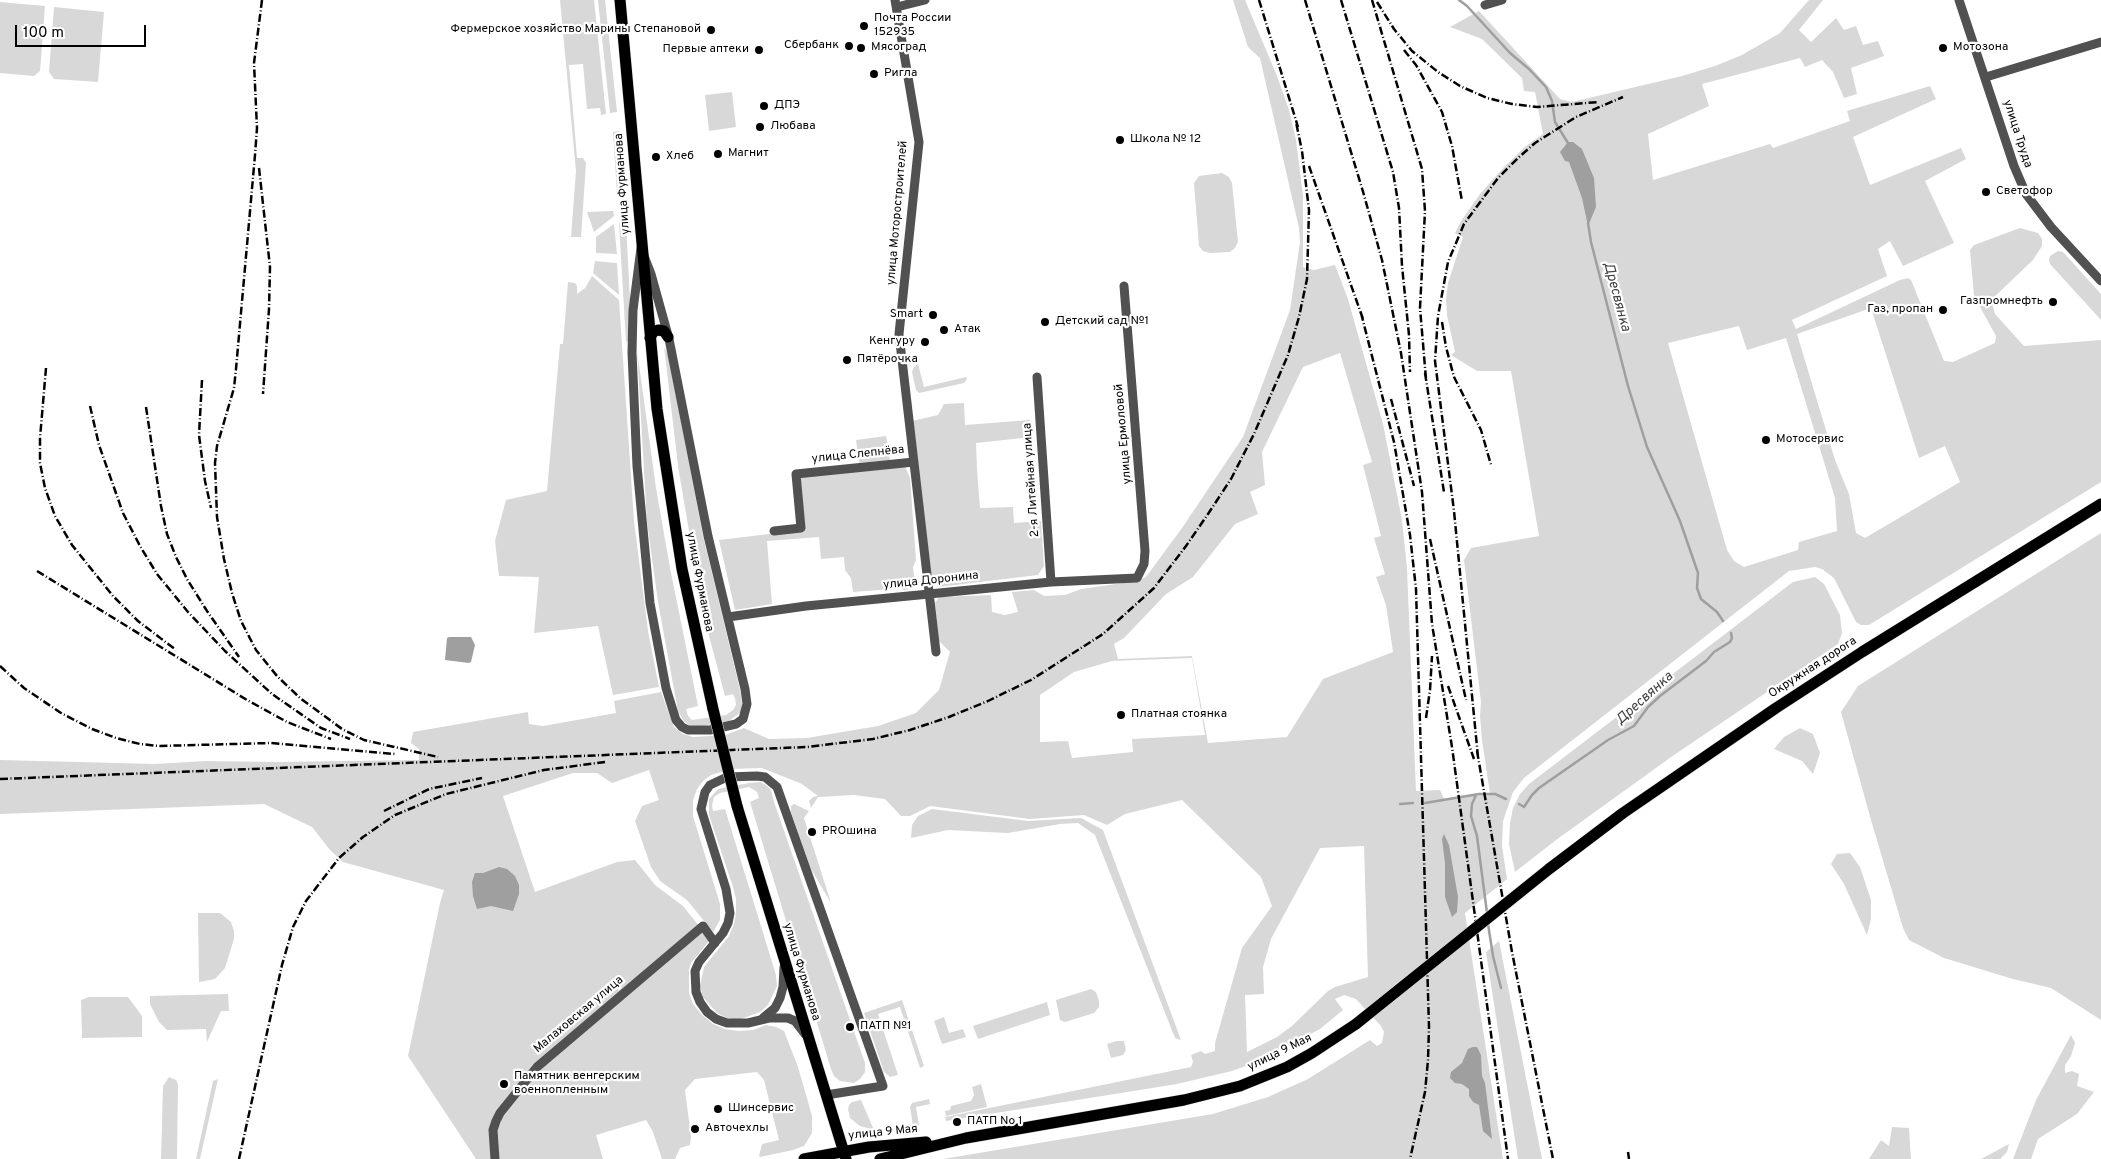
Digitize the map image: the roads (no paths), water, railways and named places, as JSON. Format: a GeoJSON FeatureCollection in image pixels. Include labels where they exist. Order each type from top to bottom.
{"type":"FeatureCollection","features":[{"type":"Feature","properties":{"kind":"main road","name":"улица Фурманова"},"geometry":{"type":"LineString","coordinates":[[620,0],[650,337],[668,486],[682,569],[712,709],[737,806],[845,1155]]}},
{"type":"Feature","properties":{"kind":"main road"},"geometry":{"type":"LineString","coordinates":[[650,337],[653,332],[658,330],[664,331],[668,336]]}},
{"type":"Feature","properties":{"kind":"main road","name":"Окружная дорога"},"geometry":{"type":"LineString","coordinates":[[1549,869],[1623,813],[1776,708],[1862,652],[2101,504]]}},
{"type":"Feature","properties":{"kind":"main road","name":"улица 9 Мая"},"geometry":{"type":"LineString","coordinates":[[804,1159],[966,1138],[1184,1100],[1240,1086],[1295,1063],[1356,1024],[1549,869]]}},
{"type":"Feature","properties":{"kind":"main road","name":"улица 9 Мая"},"geometry":{"type":"LineString","coordinates":[[880,1159],[966,1138]]}},
{"type":"Feature","properties":{"kind":"street"},"geometry":{"type":"LineString","coordinates":[[896,4],[925,0]]}},
{"type":"Feature","properties":{"kind":"street"},"geometry":{"type":"LineString","coordinates":[[1485,5],[1502,0]]}},
{"type":"Feature","properties":{"kind":"street","name":"улица Труда"},"geometry":{"type":"LineString","coordinates":[[1959,0],[2014,166],[2026,194],[2051,227],[2101,281]]}},
{"type":"Feature","properties":{"kind":"street","name":"улица Моторостроителей"},"geometry":{"type":"LineString","coordinates":[[896,4],[918,142],[899,334],[936,652]]}},
{"type":"Feature","properties":{"kind":"street"},"geometry":{"type":"LineString","coordinates":[[1986,77],[2101,42]]}},
{"type":"Feature","properties":{"kind":"street"},"geometry":{"type":"LineString","coordinates":[[641,248],[651,274],[668,336],[708,536],[745,689],[747,704],[742,719],[736,724],[725,727],[695,731],[682,727],[672,711],[650,603],[637,466],[633,337],[636,283],[641,248]]}},
{"type":"Feature","properties":{"kind":"street","name":"улица Ермоловой"},"geometry":{"type":"LineString","coordinates":[[1124,286],[1145,551],[1144,564],[1137,578]]}},
{"type":"Feature","properties":{"kind":"street"},"geometry":{"type":"LineString","coordinates":[[633,337],[640,331],[646,332],[650,337]]}},
{"type":"Feature","properties":{"kind":"street","name":"2-я Литейная улица"},"geometry":{"type":"LineString","coordinates":[[1037,377],[1052,582]]}},
{"type":"Feature","properties":{"kind":"street","name":"улица Слепнёва"},"geometry":{"type":"LineString","coordinates":[[774,531],[800,528],[796,474],[914,462]]}},
{"type":"Feature","properties":{"kind":"street","name":"улица Доронина"},"geometry":{"type":"LineString","coordinates":[[728,617],[813,605],[1052,582],[1137,578]]}},
{"type":"Feature","properties":{"kind":"street"},"geometry":{"type":"LineString","coordinates":[[807,1036],[795,1021],[788,1018],[769,1018],[738,1024],[716,1019],[700,1002],[696,992],[695,971],[699,962],[715,943],[728,923],[729,902],[703,818],[701,802],[710,785],[718,780],[744,776],[764,777],[777,787],[883,1086],[826,1095]]}},
{"type":"Feature","properties":{"kind":"street","name":"Малаховская улица"},"geometry":{"type":"LineString","coordinates":[[495,1159],[493,1130],[496,1121],[500,1113],[537,1068],[703,926],[715,943]]}},
{"type":"Feature","properties":{"kind":"street"},"geometry":{"type":"LineString","coordinates":[[758,1021],[771,1012],[780,998],[784,976],[783,959]]}},
{"type":"Feature","properties":{"kind":"waterway","name":"Дресвянка"},"geometry":{"type":"LineString","coordinates":[[1459,0],[1546,87],[1552,101],[1555,122],[1568,143]]}},
{"type":"Feature","properties":{"kind":"waterway","name":"Дресвянка"},"geometry":{"type":"LineString","coordinates":[[1588,223],[1591,242],[1628,386],[1647,447],[1680,521],[1698,573],[1697,588],[1701,599],[1717,612],[1723,621]]}},
{"type":"Feature","properties":{"kind":"waterway","name":"Дресвянка"},"geometry":{"type":"LineString","coordinates":[[1519,804],[1524,807],[1539,788],[1608,740],[1634,726],[1648,707],[1660,696],[1706,661],[1714,652],[1730,642],[1732,638],[1731,633]]}},
{"type":"Feature","properties":{"kind":"waterway"},"geometry":{"type":"LineString","coordinates":[[1425,803],[1479,794],[1495,794],[1506,799]]}},
{"type":"Feature","properties":{"kind":"waterway"},"geometry":{"type":"LineString","coordinates":[[1476,795],[1472,804],[1471,816],[1477,836],[1487,913]]}},
{"type":"Feature","properties":{"kind":"waterway"},"geometry":{"type":"LineString","coordinates":[[1400,804],[1413,803]]}},
{"type":"Feature","properties":{"kind":"waterway"},"geometry":{"type":"LineString","coordinates":[[1488,924],[1501,988]]}},
{"type":"Feature","properties":{"kind":"railway"},"geometry":{"type":"LineString","coordinates":[[262,0],[254,63],[257,128],[236,369],[234,388],[217,446],[215,463],[217,517],[224,559],[241,621],[256,650],[277,676],[300,698],[342,729],[364,740],[438,757]]}},
{"type":"Feature","properties":{"kind":"railway"},"geometry":{"type":"LineString","coordinates":[[1259,0],[1298,127]]}},
{"type":"Feature","properties":{"kind":"railway"},"geometry":{"type":"LineString","coordinates":[[1305,0],[1382,260],[1401,353],[1422,492],[1432,624],[1452,747],[1508,1159]]}},
{"type":"Feature","properties":{"kind":"railway"},"geometry":{"type":"LineString","coordinates":[[1341,0],[1393,172],[1399,208],[1410,372]]}},
{"type":"Feature","properties":{"kind":"railway"},"geometry":{"type":"LineString","coordinates":[[1372,0],[1422,169],[1425,211],[1420,308],[1426,379]]}},
{"type":"Feature","properties":{"kind":"railway"},"geometry":{"type":"LineString","coordinates":[[1377,2],[1394,29],[1412,51],[1438,72],[1460,86],[1487,98],[1537,107],[1599,102]]}},
{"type":"Feature","properties":{"kind":"railway"},"geometry":{"type":"LineString","coordinates":[[1404,50],[1416,65],[1442,112],[1452,146],[1462,201]]}},
{"type":"Feature","properties":{"kind":"railway"},"geometry":{"type":"LineString","coordinates":[[1478,757],[1454,511],[1435,361],[1438,316],[1448,262],[1464,224],[1498,178],[1518,158],[1535,143],[1576,117],[1623,97]]}},
{"type":"Feature","properties":{"kind":"railway"},"geometry":{"type":"LineString","coordinates":[[0,779],[807,747],[873,739],[910,730],[988,701],[1031,680],[1103,634],[1154,588],[1186,546],[1231,479],[1254,434],[1288,355],[1307,279],[1309,210],[1302,151],[1296,122]]}},
{"type":"Feature","properties":{"kind":"railway"},"geometry":{"type":"LineString","coordinates":[[1309,166],[1363,319]]}},
{"type":"Feature","properties":{"kind":"railway"},"geometry":{"type":"LineString","coordinates":[[259,168],[270,267],[263,394]]}},
{"type":"Feature","properties":{"kind":"railway"},"geometry":{"type":"LineString","coordinates":[[1361,313],[1394,442],[1410,535],[1416,589],[1429,1027],[1425,1092],[1410,1159]]}},
{"type":"Feature","properties":{"kind":"railway"},"geometry":{"type":"LineString","coordinates":[[1442,322],[1454,377],[1481,430],[1491,465]]}},
{"type":"Feature","properties":{"kind":"railway"},"geometry":{"type":"LineString","coordinates":[[46,368],[40,438],[40,463],[45,488],[55,516],[72,545],[113,596],[138,621],[176,650]]}},
{"type":"Feature","properties":{"kind":"railway"},"geometry":{"type":"LineString","coordinates":[[1425,373],[1444,492]]}},
{"type":"Feature","properties":{"kind":"railway"},"geometry":{"type":"LineString","coordinates":[[202,380],[199,435],[205,481],[211,508]]}},
{"type":"Feature","properties":{"kind":"railway"},"geometry":{"type":"LineString","coordinates":[[1391,399],[1414,486]]}},
{"type":"Feature","properties":{"kind":"railway"},"geometry":{"type":"LineString","coordinates":[[90,406],[99,445],[123,513],[157,574],[188,612],[225,651],[272,694],[321,728],[350,739]]}},
{"type":"Feature","properties":{"kind":"railway"},"geometry":{"type":"LineString","coordinates":[[146,407],[167,534],[187,579],[239,657]]}},
{"type":"Feature","properties":{"kind":"railway"},"geometry":{"type":"LineString","coordinates":[[1430,539],[1466,700]]}},
{"type":"Feature","properties":{"kind":"railway"},"geometry":{"type":"LineString","coordinates":[[37,571],[247,700],[287,722],[331,739]]}},
{"type":"Feature","properties":{"kind":"railway"},"geometry":{"type":"LineString","coordinates":[[1426,718],[1432,656]]}},
{"type":"Feature","properties":{"kind":"railway"},"geometry":{"type":"LineString","coordinates":[[0,666],[24,688],[61,713],[92,729],[140,744],[159,746],[271,743],[395,754]]}},
{"type":"Feature","properties":{"kind":"railway"},"geometry":{"type":"LineString","coordinates":[[1448,686],[1474,759]]}},
{"type":"Feature","properties":{"kind":"railway"},"geometry":{"type":"LineString","coordinates":[[1477,751],[1512,952],[1553,1159]]}},
{"type":"Feature","properties":{"kind":"railway"},"geometry":{"type":"LineString","coordinates":[[239,1159],[282,965],[293,927],[306,901],[339,858],[363,837],[395,815],[446,794],[544,770],[605,762]]}},
{"type":"Feature","properties":{"kind":"railway"},"geometry":{"type":"LineString","coordinates":[[384,811],[429,789],[482,778]]}},
{"type":"Feature","properties":{"kind":"railway"},"geometry":{"type":"LineString","coordinates":[[1628,1152],[1629,1159]]}},
{"type":"Feature","properties":{"kind":"place","name":"Почта России 152935"},"geometry":{"type":"Point","coordinates":[864,26]}},
{"type":"Feature","properties":{"kind":"place","name":"Фермерское хозяйство Марины Степановой"},"geometry":{"type":"Point","coordinates":[711,30]}},
{"type":"Feature","properties":{"kind":"place","name":"Сбербанк"},"geometry":{"type":"Point","coordinates":[849,46]}},
{"type":"Feature","properties":{"kind":"place","name":"Мясоград"},"geometry":{"type":"Point","coordinates":[861,48]}},
{"type":"Feature","properties":{"kind":"place","name":"Мотозона"},"geometry":{"type":"Point","coordinates":[1943,48]}},
{"type":"Feature","properties":{"kind":"place","name":"Первые аптеки"},"geometry":{"type":"Point","coordinates":[759,50]}},
{"type":"Feature","properties":{"kind":"place","name":"Ригла"},"geometry":{"type":"Point","coordinates":[874,74]}},
{"type":"Feature","properties":{"kind":"place","name":"ДПЭ"},"geometry":{"type":"Point","coordinates":[764,106]}},
{"type":"Feature","properties":{"kind":"place","name":"Любава"},"geometry":{"type":"Point","coordinates":[760,127]}},
{"type":"Feature","properties":{"kind":"place","name":"Школа № 12"},"geometry":{"type":"Point","coordinates":[1120,140]}},
{"type":"Feature","properties":{"kind":"place","name":"Магнит"},"geometry":{"type":"Point","coordinates":[718,154]}},
{"type":"Feature","properties":{"kind":"place","name":"Хлеб"},"geometry":{"type":"Point","coordinates":[656,157]}},
{"type":"Feature","properties":{"kind":"place","name":"Светофор"},"geometry":{"type":"Point","coordinates":[1986,192]}},
{"type":"Feature","properties":{"kind":"place","name":"Газпромнефть"},"geometry":{"type":"Point","coordinates":[2053,302]}},
{"type":"Feature","properties":{"kind":"place","name":"Газ, пропан"},"geometry":{"type":"Point","coordinates":[1943,310]}},
{"type":"Feature","properties":{"kind":"place","name":"Smart"},"geometry":{"type":"Point","coordinates":[933,315]}},
{"type":"Feature","properties":{"kind":"place","name":"Детский сад №1"},"geometry":{"type":"Point","coordinates":[1045,322]}},
{"type":"Feature","properties":{"kind":"place","name":"Атак"},"geometry":{"type":"Point","coordinates":[944,330]}},
{"type":"Feature","properties":{"kind":"place","name":"Кенгуру"},"geometry":{"type":"Point","coordinates":[925,342]}},
{"type":"Feature","properties":{"kind":"place","name":"Пятёрочка"},"geometry":{"type":"Point","coordinates":[847,360]}},
{"type":"Feature","properties":{"kind":"place","name":"Мотосервис"},"geometry":{"type":"Point","coordinates":[1766,440]}},
{"type":"Feature","properties":{"kind":"place","name":"Платная стоянка"},"geometry":{"type":"Point","coordinates":[1121,715]}},
{"type":"Feature","properties":{"kind":"place","name":"PROшина"},"geometry":{"type":"Point","coordinates":[812,832]}},
{"type":"Feature","properties":{"kind":"place","name":"ПАТП №1"},"geometry":{"type":"Point","coordinates":[850,1027]}},
{"type":"Feature","properties":{"kind":"place","name":"Памятник венгерским военнопленным"},"geometry":{"type":"Point","coordinates":[504,1084]}},
{"type":"Feature","properties":{"kind":"place","name":"Шинсервис"},"geometry":{"type":"Point","coordinates":[718,1109]}},
{"type":"Feature","properties":{"kind":"place","name":"ПАТП No 1"},"geometry":{"type":"Point","coordinates":[957,1122]}},
{"type":"Feature","properties":{"kind":"place","name":"Авточехлы"},"geometry":{"type":"Point","coordinates":[695,1129]}}]}
